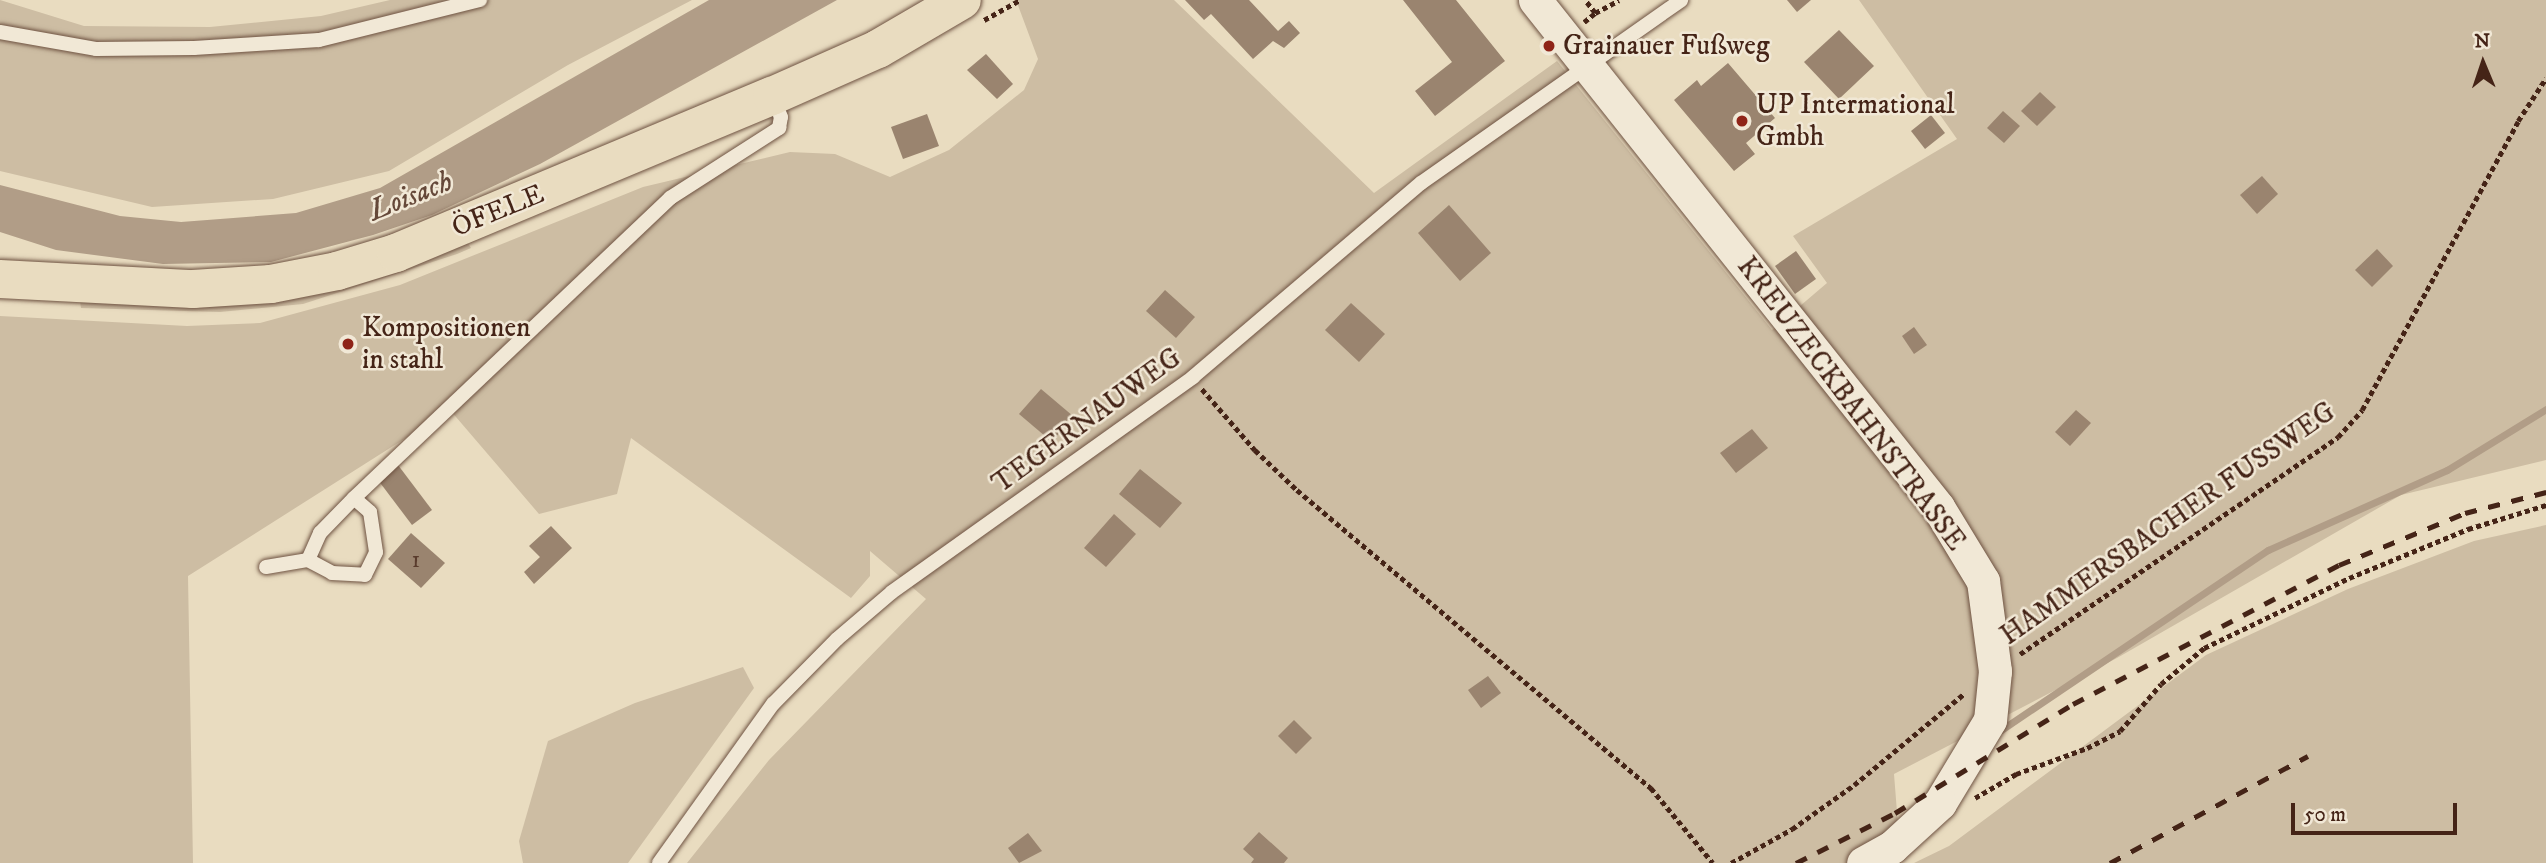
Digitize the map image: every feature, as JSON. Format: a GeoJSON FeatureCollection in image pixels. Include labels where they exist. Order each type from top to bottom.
{"type":"FeatureCollection","features":[{"type":"Feature","properties":{"kind":"main road","name":"ÖFELE"},"geometry":{"type":"LineString","coordinates":[[0,279],[193,289],[271,284],[337,271],[409,248],[772,96],[877,49],[962,0]]}},
{"type":"Feature","properties":{"kind":"street","name":"KREUZECKBAHNSTRASSE"},"geometry":{"type":"LineString","coordinates":[[1535,0],[1588,62],[1938,507],[1983,581],[1995,671],[1990,720],[1946,796],[1923,822],[1863,863]]}},
{"type":"Feature","properties":{"kind":"lane"},"geometry":{"type":"LineString","coordinates":[[0,32],[96,49],[222,47],[319,40],[480,0]]}},
{"type":"Feature","properties":{"kind":"lane","name":"TEGERNAUWEG"},"geometry":{"type":"LineString","coordinates":[[659,863],[773,704],[837,639],[953,547],[1193,377],[1420,183],[1588,62],[1681,0]]}},
{"type":"Feature","properties":{"kind":"lane"},"geometry":{"type":"LineString","coordinates":[[309,560],[320,533],[354,498],[670,198],[779,128],[781,117],[772,96]]}},
{"type":"Feature","properties":{"kind":"lane"},"geometry":{"type":"LineString","coordinates":[[266,566],[309,560],[332,573],[365,575],[376,552],[370,512],[354,498]]}},
{"type":"Feature","properties":{"kind":"path"},"geometry":{"type":"LineString","coordinates":[[1595,13],[1619,0]]}},
{"type":"Feature","properties":{"kind":"path","name":"HAMMERSBACHER FUSSWEG"},"geometry":{"type":"LineString","coordinates":[[1731,863],[1792,829],[1995,671],[2338,437],[2362,410],[2518,121],[2546,78]]}},
{"type":"Feature","properties":{"kind":"path"},"geometry":{"type":"LineString","coordinates":[[1193,377],[1227,421],[1297,490],[1651,788],[1713,863]]}},
{"type":"Feature","properties":{"kind":"path"},"geometry":{"type":"LineString","coordinates":[[1970,801],[2016,774],[2087,748],[2120,731],[2161,684],[2204,648],[2349,578],[2468,529],[2546,505]]}},
{"type":"Feature","properties":{"kind":"shaded area"},"geometry":{"type":"Polygon","coordinates":[[[0,0],[84,26],[210,27],[321,16],[390,0],[692,0],[568,65],[389,171],[273,199],[152,207],[0,171],[0,0]]]}},
{"type":"Feature","properties":{"kind":"shaded area"},"geometry":{"type":"Polygon","coordinates":[[[1016,0],[1174,0],[1374,193],[1557,61],[1772,330],[1827,283],[1793,236],[1957,139],[1859,0],[2546,0],[2546,460],[2401,495],[2117,658],[1894,774],[1901,863],[687,863],[769,760],[926,599],[870,551],[870,576],[851,598],[631,438],[617,494],[539,514],[450,410],[188,576],[193,863],[0,863],[0,316],[187,326],[260,323],[400,285],[643,187],[790,152],[835,154],[890,177],[949,150],[1024,90],[1038,59],[1016,0]]]}},
{"type":"Feature","properties":{"kind":"shaded area"},"geometry":{"type":"Polygon","coordinates":[[[464,237],[471,248],[303,304],[220,312],[81,308],[80,301],[464,237]]]}},
{"type":"Feature","properties":{"kind":"shaded area"},"geometry":{"type":"Polygon","coordinates":[[[2546,525],[2546,863],[1914,863],[1949,846],[2206,655],[2348,589],[2474,541],[2546,525]]]}},
{"type":"Feature","properties":{"kind":"shaded area"},"geometry":{"type":"Polygon","coordinates":[[[743,667],[754,688],[628,863],[523,863],[519,841],[548,741],[635,703],[743,667]]]}},
{"type":"Feature","properties":{"kind":"water","name":"Loisach"},"geometry":{"type":"Polygon","coordinates":[[[709,0],[837,0],[540,164],[432,215],[373,235],[271,262],[163,264],[56,250],[0,232],[0,185],[120,216],[181,222],[296,213],[380,188],[709,0]]]}},
{"type":"Feature","properties":{"kind":"building"},"geometry":{"type":"Polygon","coordinates":[[[1185,0],[1249,0],[1278,31],[1289,21],[1300,33],[1284,48],[1273,41],[1253,59],[1211,14],[1204,20],[1185,0]]]}},
{"type":"Feature","properties":{"kind":"building"},"geometry":{"type":"Polygon","coordinates":[[[1403,0],[1456,0],[1505,61],[1435,116],[1415,91],[1452,62],[1403,0]]]}},
{"type":"Feature","properties":{"kind":"building"},"geometry":{"type":"Polygon","coordinates":[[[1787,0],[1811,0],[1797,12],[1787,0]]]}},
{"type":"Feature","properties":{"kind":"building"},"geometry":{"type":"Polygon","coordinates":[[[1839,30],[1874,66],[1839,99],[1804,62],[1839,30]]]}},
{"type":"Feature","properties":{"kind":"building"},"geometry":{"type":"Polygon","coordinates":[[[986,54],[1013,84],[997,99],[967,70],[986,54]]]}},
{"type":"Feature","properties":{"kind":"building"},"geometry":{"type":"Polygon","coordinates":[[[1728,63],[1775,118],[1746,143],[1755,154],[1734,171],[1674,100],[1697,80],[1701,86],[1728,63]]]}},
{"type":"Feature","properties":{"kind":"building"},"geometry":{"type":"Polygon","coordinates":[[[2040,92],[2056,107],[2037,126],[2021,111],[2040,92]]]}},
{"type":"Feature","properties":{"kind":"building"},"geometry":{"type":"Polygon","coordinates":[[[2003,111],[2020,126],[2004,143],[1987,128],[2003,111]]]}},
{"type":"Feature","properties":{"kind":"building"},"geometry":{"type":"Polygon","coordinates":[[[927,114],[939,146],[903,159],[891,127],[927,114]]]}},
{"type":"Feature","properties":{"kind":"building"},"geometry":{"type":"Polygon","coordinates":[[[1931,115],[1945,133],[1925,149],[1911,131],[1931,115]]]}},
{"type":"Feature","properties":{"kind":"building"},"geometry":{"type":"Polygon","coordinates":[[[2262,176],[2278,194],[2257,214],[2240,195],[2262,176]]]}},
{"type":"Feature","properties":{"kind":"building"},"geometry":{"type":"Polygon","coordinates":[[[1449,205],[1491,253],[1460,281],[1418,233],[1449,205]]]}},
{"type":"Feature","properties":{"kind":"building"},"geometry":{"type":"Polygon","coordinates":[[[2377,249],[2393,266],[2372,287],[2355,270],[2377,249]]]}},
{"type":"Feature","properties":{"kind":"building"},"geometry":{"type":"Polygon","coordinates":[[[1796,251],[1816,279],[1795,294],[1775,266],[1796,251]]]}},
{"type":"Feature","properties":{"kind":"building"},"geometry":{"type":"Polygon","coordinates":[[[1165,290],[1195,317],[1176,338],[1146,311],[1165,290]]]}},
{"type":"Feature","properties":{"kind":"building"},"geometry":{"type":"Polygon","coordinates":[[[1351,303],[1385,334],[1359,362],[1325,330],[1351,303]]]}},
{"type":"Feature","properties":{"kind":"building"},"geometry":{"type":"Polygon","coordinates":[[[1914,327],[1927,345],[1914,354],[1902,336],[1914,327]]]}},
{"type":"Feature","properties":{"kind":"building"},"geometry":{"type":"Polygon","coordinates":[[[1041,389],[1073,416],[1052,442],[1019,414],[1041,389]]]}},
{"type":"Feature","properties":{"kind":"building"},"geometry":{"type":"Polygon","coordinates":[[[2076,410],[2091,423],[2070,446],[2055,432],[2076,410]]]}},
{"type":"Feature","properties":{"kind":"building"},"geometry":{"type":"Polygon","coordinates":[[[1752,429],[1768,448],[1736,473],[1720,453],[1752,429]]]}},
{"type":"Feature","properties":{"kind":"building"},"geometry":{"type":"Polygon","coordinates":[[[398,465],[432,510],[412,525],[378,480],[398,465]]]}},
{"type":"Feature","properties":{"kind":"building"},"geometry":{"type":"Polygon","coordinates":[[[1140,469],[1182,503],[1160,528],[1119,494],[1140,469]]]}},
{"type":"Feature","properties":{"kind":"building"},"geometry":{"type":"Polygon","coordinates":[[[1114,514],[1136,534],[1106,567],[1084,548],[1114,514]]]}},
{"type":"Feature","properties":{"kind":"building"},"geometry":{"type":"Polygon","coordinates":[[[551,526],[572,548],[534,584],[524,572],[540,557],[529,546],[551,526]]]}},
{"type":"Feature","properties":{"kind":"building"},"geometry":{"type":"Polygon","coordinates":[[[411,533],[445,563],[421,588],[388,559],[411,533]]]}},
{"type":"Feature","properties":{"kind":"building"},"geometry":{"type":"Polygon","coordinates":[[[1488,676],[1501,693],[1481,708],[1468,690],[1488,676]]]}},
{"type":"Feature","properties":{"kind":"building"},"geometry":{"type":"Polygon","coordinates":[[[1294,720],[1312,738],[1296,754],[1278,736],[1294,720]]]}},
{"type":"Feature","properties":{"kind":"building"},"geometry":{"type":"Polygon","coordinates":[[[1259,832],[1288,858],[1284,863],[1251,863],[1254,859],[1243,849],[1259,832]]]}},
{"type":"Feature","properties":{"kind":"building"},"geometry":{"type":"Polygon","coordinates":[[[1028,833],[1042,851],[1019,863],[1008,848],[1028,833]]]}},
{"type":"Feature","properties":{"kind":"waterway"},"geometry":{"type":"LineString","coordinates":[[2001,730],[2268,550],[2447,470],[2546,409]]}},
{"type":"Feature","properties":{"kind":"railway"},"geometry":{"type":"LineString","coordinates":[[1796,863],[1895,813],[2073,704],[2339,565],[2465,513],[2546,492]]}},
{"type":"Feature","properties":{"kind":"railway"},"geometry":{"type":"LineString","coordinates":[[2110,863],[2308,756]]}},
{"type":"Feature","properties":{"kind":"place","name":"Grainauer Fußweg"},"geometry":{"type":"Point","coordinates":[1549,46]}},
{"type":"Feature","properties":{"kind":"place","name":"UP Intermational Gmbh"},"geometry":{"type":"Point","coordinates":[1742,121]}},
{"type":"Feature","properties":{"kind":"place","name":"Kompositionen in stahl"},"geometry":{"type":"Point","coordinates":[348,344]}}]}
